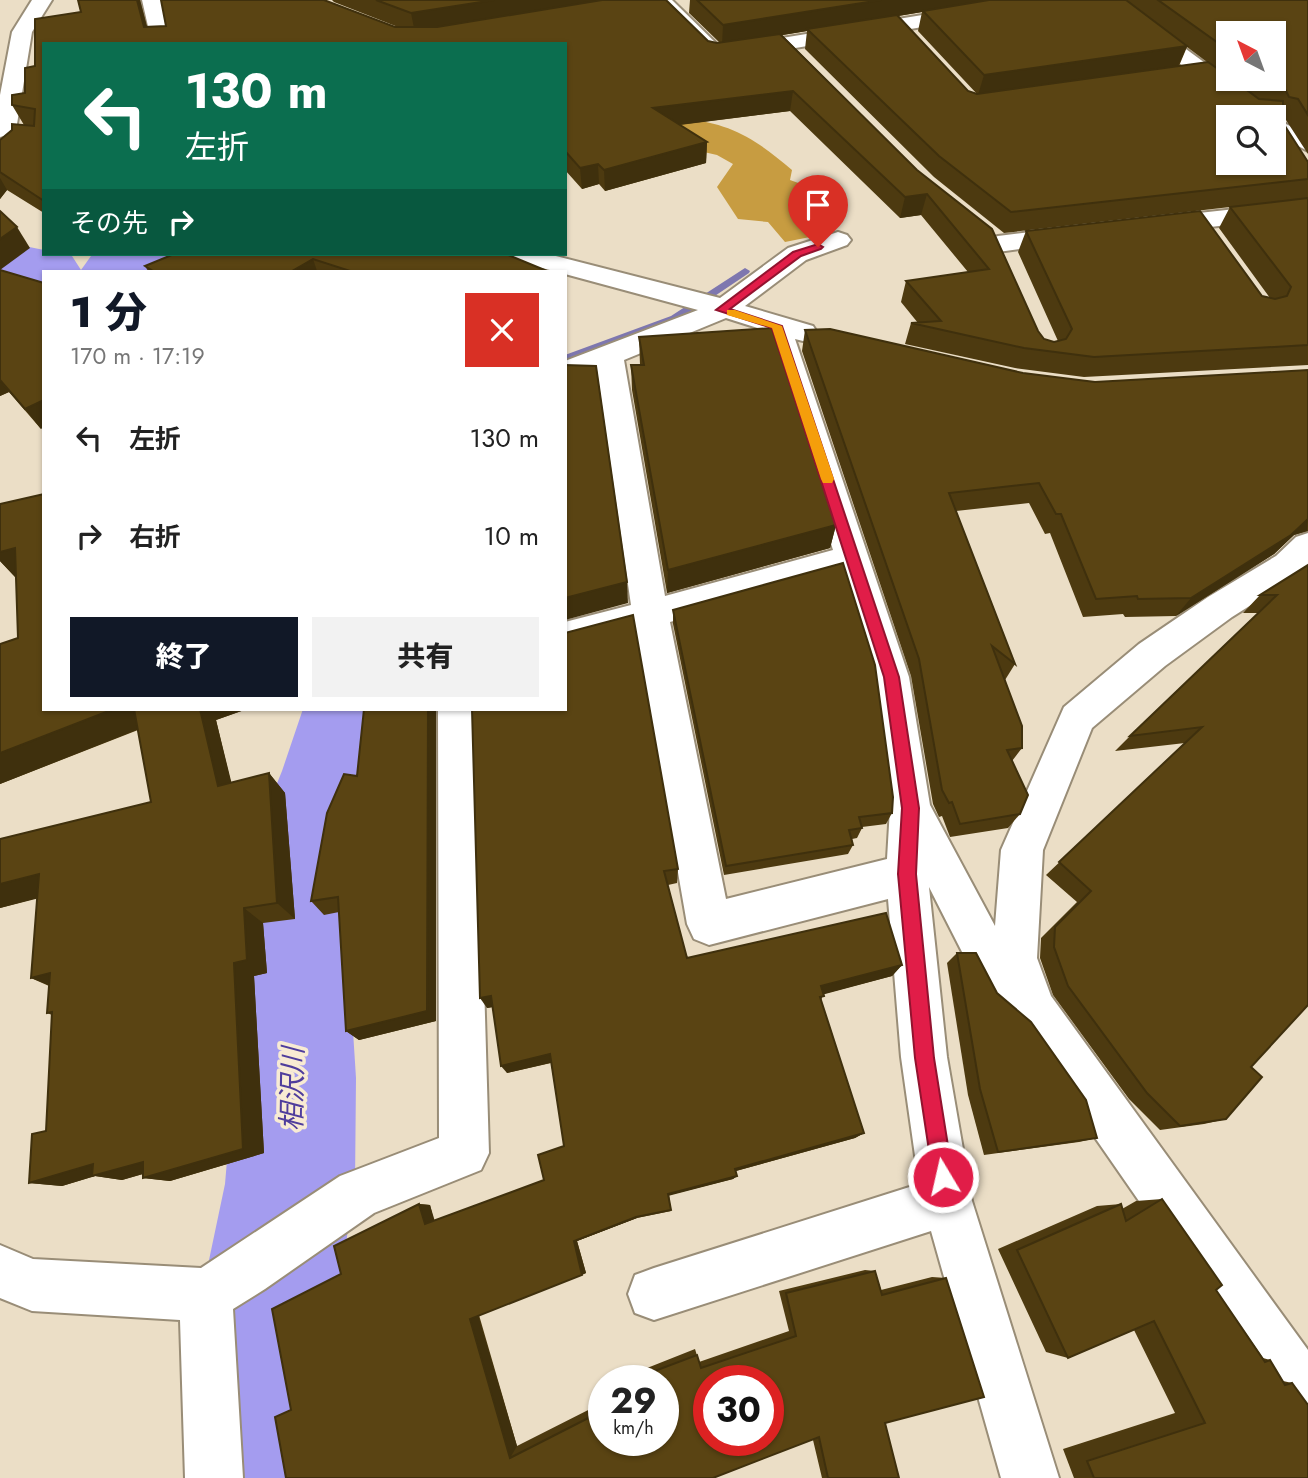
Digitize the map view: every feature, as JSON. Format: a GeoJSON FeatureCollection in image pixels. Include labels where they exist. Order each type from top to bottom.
{"type":"FeatureCollection","features":[{"type":"Feature","properties":{"kind":"street"},"geometry":{"type":"LineString","coordinates":[[7,132],[6,124],[24,74],[22,32],[42,0]]}},
{"type":"Feature","properties":{"kind":"street"},"geometry":{"type":"LineString","coordinates":[[152,0],[162,42]]}},
{"type":"Feature","properties":{"kind":"street"},"geometry":{"type":"LineString","coordinates":[[664,3],[716,55],[784,44],[901,18],[983,5],[1050,0]]}},
{"type":"Feature","properties":{"kind":"street"},"geometry":{"type":"LineString","coordinates":[[1106,0],[1247,105]]}},
{"type":"Feature","properties":{"kind":"street"},"geometry":{"type":"LineString","coordinates":[[637,5],[691,4]]}},
{"type":"Feature","properties":{"kind":"street"},"geometry":{"type":"LineString","coordinates":[[901,18],[917,45]]}},
{"type":"Feature","properties":{"kind":"street"},"geometry":{"type":"LineString","coordinates":[[784,44],[803,62]]}},
{"type":"Feature","properties":{"kind":"street"},"geometry":{"type":"LineString","coordinates":[[1176,76],[1203,72]]}},
{"type":"Feature","properties":{"kind":"street"},"geometry":{"type":"LineString","coordinates":[[1286,132],[1308,144]]}},
{"type":"Feature","properties":{"kind":"street"},"geometry":{"type":"LineString","coordinates":[[1286,146],[1301,168]]}},
{"type":"Feature","properties":{"kind":"street"},"geometry":{"type":"LineString","coordinates":[[1131,229],[1308,208]]}},
{"type":"Feature","properties":{"kind":"street"},"geometry":{"type":"LineString","coordinates":[[1197,221],[1213,243]]}},
{"type":"Feature","properties":{"kind":"street"},"geometry":{"type":"LineString","coordinates":[[977,227],[998,244],[1009,268]]}},
{"type":"Feature","properties":{"kind":"street"},"geometry":{"type":"LineString","coordinates":[[998,244],[1091,233]]}},
{"type":"Feature","properties":{"kind":"street"},"geometry":{"type":"LineString","coordinates":[[567,371],[608,355],[797,254],[838,240]]}},
{"type":"Feature","properties":{"kind":"street"},"geometry":{"type":"LineString","coordinates":[[526,256],[707,304],[777,326],[830,338]]}},
{"type":"Feature","properties":{"kind":"street"},"geometry":{"type":"LineString","coordinates":[[777,326],[891,677],[910,808],[907,874],[924,1058],[947,1201],[1030,1478]]}},
{"type":"Feature","properties":{"kind":"street"},"geometry":{"type":"LineString","coordinates":[[608,355],[650,613],[709,924],[907,874]]}},
{"type":"Feature","properties":{"kind":"street"},"geometry":{"type":"LineString","coordinates":[[1035,1012],[1015,958],[1022,850],[1077,718],[1152,655],[1220,607],[1288,565],[1308,546]]}},
{"type":"Feature","properties":{"kind":"street"},"geometry":{"type":"LineString","coordinates":[[567,636],[853,558]]}},
{"type":"Feature","properties":{"kind":"street"},"geometry":{"type":"LineString","coordinates":[[0,1271],[32,1285],[226,1283],[358,1194],[464,1153],[457,711]]}},
{"type":"Feature","properties":{"kind":"street"},"geometry":{"type":"LineString","coordinates":[[910,808],[1003,985],[1035,1012],[1308,1396]]}},
{"type":"Feature","properties":{"kind":"street"},"geometry":{"type":"LineString","coordinates":[[654,1294],[947,1201]]}},
{"type":"Feature","properties":{"kind":"street"},"geometry":{"type":"LineString","coordinates":[[214,1478],[226,1283]]}},
{"type":"Feature","properties":{"kind":"shaded area"},"geometry":{"type":"Polygon","coordinates":[[[685,119],[716,124],[743,135],[792,170],[790,180],[815,189],[817,200],[802,218],[810,237],[785,242],[768,222],[738,219],[717,187],[733,164],[717,155],[695,150],[631,124],[685,119]]]}},
{"type":"Feature","properties":{"kind":"building"},"geometry":{"type":"Polygon","coordinates":[[[78,0],[137,0],[144,27],[166,26],[161,0],[324,0],[395,27],[437,27],[602,0],[666,0],[708,41],[717,43],[780,34],[917,170],[992,229],[1044,339],[1054,342],[1066,339],[1072,329],[1026,231],[1200,211],[1262,296],[1275,299],[1287,296],[1291,287],[1230,207],[1308,198],[1308,345],[1094,357],[1024,348],[911,323],[941,321],[906,281],[989,269],[927,194],[905,197],[793,91],[653,108],[707,142],[604,170],[598,164],[580,168],[567,153],[567,42],[42,42],[42,200],[0,172],[0,140],[12,130],[12,124],[34,126],[35,109],[12,105],[12,95],[25,93],[25,68],[35,66],[35,19],[81,12],[78,0]]]}},
{"type":"Feature","properties":{"kind":"building"},"geometry":{"type":"Polygon","coordinates":[[[376,0],[494,0],[411,13],[376,0]]]}},
{"type":"Feature","properties":{"kind":"building"},"geometry":{"type":"Polygon","coordinates":[[[697,0],[881,0],[723,25],[697,0]]]}},
{"type":"Feature","properties":{"kind":"building"},"geometry":{"type":"Polygon","coordinates":[[[989,0],[1126,0],[1187,46],[984,75],[923,11],[989,0]]]}},
{"type":"Feature","properties":{"kind":"building"},"geometry":{"type":"Polygon","coordinates":[[[1158,0],[1308,0],[1308,115],[1298,99],[1289,97],[1286,91],[1286,21],[1216,21],[1216,41],[1158,0]]]}},
{"type":"Feature","properties":{"kind":"building"},"geometry":{"type":"Polygon","coordinates":[[[897,15],[968,91],[977,94],[1208,62],[1216,68],[1216,91],[1248,91],[1259,99],[1283,101],[1283,105],[1216,105],[1216,175],[1286,175],[1286,128],[1308,162],[1308,179],[1011,212],[939,156],[807,29],[897,15]]]}},
{"type":"Feature","properties":{"kind":"building"},"geometry":{"type":"Polygon","coordinates":[[[0,211],[17,227],[0,239],[0,211]]]}},
{"type":"Feature","properties":{"kind":"building"},"geometry":{"type":"Polygon","coordinates":[[[169,256],[511,256],[545,270],[347,270],[313,259],[294,270],[151,270],[145,266],[169,256]]]}},
{"type":"Feature","properties":{"kind":"building"},"geometry":{"type":"Polygon","coordinates":[[[0,270],[42,282],[42,401],[25,409],[0,380],[0,270]]]}},
{"type":"Feature","properties":{"kind":"building"},"geometry":{"type":"Polygon","coordinates":[[[772,328],[836,525],[668,570],[631,365],[644,365],[639,337],[772,328]]]}},
{"type":"Feature","properties":{"kind":"building"},"geometry":{"type":"Polygon","coordinates":[[[830,329],[1023,373],[1095,382],[1308,370],[1308,519],[1291,535],[1191,598],[1138,599],[1137,596],[1096,599],[1061,514],[1056,514],[1039,483],[949,493],[1015,664],[992,646],[1022,726],[1022,748],[1007,750],[1028,795],[1020,814],[960,824],[952,802],[949,803],[942,790],[919,659],[805,330],[830,329]]]}},
{"type":"Feature","properties":{"kind":"building"},"geometry":{"type":"Polygon","coordinates":[[[567,365],[596,366],[627,582],[567,597],[567,365]]]}},
{"type":"Feature","properties":{"kind":"building"},"geometry":{"type":"Polygon","coordinates":[[[42,494],[42,711],[109,711],[0,753],[0,644],[18,638],[15,548],[0,552],[0,504],[42,494]]]}},
{"type":"Feature","properties":{"kind":"building"},"geometry":{"type":"Polygon","coordinates":[[[843,563],[875,665],[893,797],[892,813],[859,817],[862,828],[849,830],[853,845],[726,866],[673,610],[843,563]]]}},
{"type":"Feature","properties":{"kind":"building"},"geometry":{"type":"Polygon","coordinates":[[[1308,565],[1308,1005],[1251,1067],[1262,1077],[1226,1119],[1180,1126],[1147,1093],[1068,986],[1054,947],[1055,927],[1091,891],[1059,862],[1202,727],[1130,736],[1277,595],[1260,595],[1308,565]]]}},
{"type":"Feature","properties":{"kind":"building"},"geometry":{"type":"Polygon","coordinates":[[[633,615],[678,869],[664,871],[687,958],[886,913],[902,965],[821,986],[824,996],[820,997],[864,1133],[735,1169],[737,1176],[668,1194],[671,1210],[636,1217],[574,1241],[582,1275],[470,1319],[510,1458],[588,1418],[588,1456],[679,1456],[679,1365],[670,1365],[697,1355],[700,1365],[693,1365],[693,1456],[770,1456],[713,1478],[286,1478],[275,1417],[291,1410],[272,1309],[341,1274],[334,1246],[419,1204],[425,1224],[544,1180],[538,1155],[564,1146],[550,1054],[501,1066],[491,996],[480,998],[472,711],[567,711],[567,632],[633,615]]]}},
{"type":"Feature","properties":{"kind":"building"},"geometry":{"type":"Polygon","coordinates":[[[134,711],[200,711],[218,786],[269,773],[277,903],[244,908],[247,960],[234,963],[243,1149],[143,1178],[143,1162],[92,1176],[93,1164],[29,1183],[32,1134],[46,1131],[52,1012],[47,1013],[50,973],[31,978],[39,874],[0,884],[0,839],[151,802],[134,711]]]}},
{"type":"Feature","properties":{"kind":"building"},"geometry":{"type":"Polygon","coordinates":[[[364,711],[428,711],[427,1011],[346,1031],[338,897],[311,901],[327,813],[344,774],[357,776],[364,711]]]}},
{"type":"Feature","properties":{"kind":"building"},"geometry":{"type":"Polygon","coordinates":[[[957,953],[976,953],[997,993],[1031,1022],[1086,1100],[1097,1138],[998,1152],[980,1089],[957,953]]]}},
{"type":"Feature","properties":{"kind":"building"},"geometry":{"type":"Polygon","coordinates":[[[1162,1199],[1222,1285],[1216,1290],[1265,1362],[1270,1360],[1285,1385],[1292,1383],[1308,1405],[1308,1478],[1094,1478],[1087,1461],[1205,1423],[1154,1321],[1068,1358],[1017,1250],[1121,1204],[1126,1221],[1162,1199]]]}},
{"type":"Feature","properties":{"kind":"building"},"geometry":{"type":"Polygon","coordinates":[[[875,1271],[882,1295],[946,1278],[984,1397],[885,1423],[899,1478],[828,1478],[819,1437],[784,1451],[784,1365],[710,1365],[796,1336],[786,1293],[875,1271]]]}},
{"type":"Feature","properties":{"kind":"waterway","name":"相沢川"},"geometry":{"type":"LineString","coordinates":[[0,261],[43,270]]}},
{"type":"Feature","properties":{"kind":"waterway","name":"相沢川"},"geometry":{"type":"LineString","coordinates":[[128,270],[149,270]]}},
{"type":"Feature","properties":{"kind":"waterway"},"geometry":{"type":"LineString","coordinates":[[567,358],[675,318],[745,271]]}},
{"type":"Feature","properties":{"kind":"waterway","name":"相沢川"},"geometry":{"type":"LineString","coordinates":[[273,1478],[265,1322],[290,1184],[295,1078],[289,890],[333,771],[351,711]]}},
{"type":"Feature","properties":{"kind":"slow traffic"},"geometry":{"type":"LineString","coordinates":[[731,312],[777,326],[827,479]]}},
{"type":"Feature","properties":{"kind":"route"},"geometry":{"type":"LineString","coordinates":[[818,247],[797,254],[722,310],[777,326],[891,677],[910,808],[907,874],[924,1058],[943,1177]]}}]}
